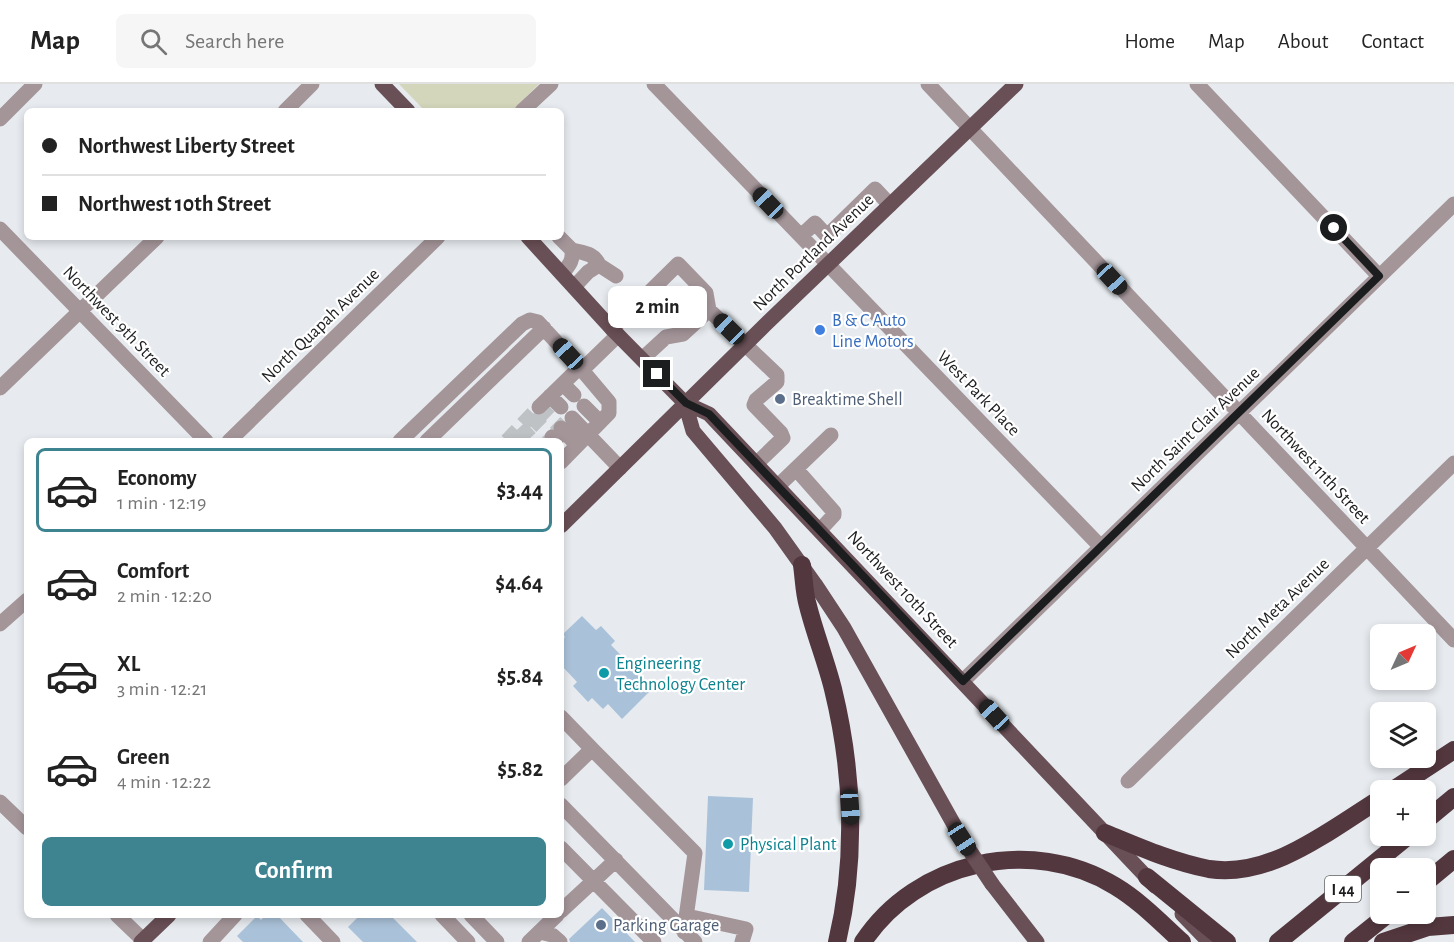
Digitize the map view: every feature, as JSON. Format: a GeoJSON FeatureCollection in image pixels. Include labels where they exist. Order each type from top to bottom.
{"type":"FeatureCollection","features":[{"type":"Feature","properties":{"kind":"highway"},"geometry":{"type":"LineString","coordinates":[[802,565],[807,605],[822,647],[842,725],[848,775],[851,823],[849,870],[837,942]]}},
{"type":"Feature","properties":{"kind":"highway"},"geometry":{"type":"LineString","coordinates":[[1408,780],[1454,750]]}},
{"type":"Feature","properties":{"kind":"highway"},"geometry":{"type":"LineString","coordinates":[[1436,812],[1454,797]]}},
{"type":"Feature","properties":{"kind":"highway"},"geometry":{"type":"LineString","coordinates":[[1105,834],[1185,863],[1212,869],[1239,869],[1263,865],[1283,858],[1370,805]]}},
{"type":"Feature","properties":{"kind":"highway","name":"I 44"},"geometry":{"type":"LineString","coordinates":[[1278,942],[1396,846]]}},
{"type":"Feature","properties":{"kind":"highway"},"geometry":{"type":"LineString","coordinates":[[863,942],[887,911],[909,893],[925,884],[960,869],[990,861],[1016,859],[1067,866],[1107,881],[1134,899],[1182,942]]}},
{"type":"Feature","properties":{"kind":"highway"},"geometry":{"type":"LineString","coordinates":[[1436,874],[1454,859]]}},
{"type":"Feature","properties":{"kind":"highway"},"geometry":{"type":"LineString","coordinates":[[1147,877],[1218,939]]}},
{"type":"Feature","properties":{"kind":"highway","name":"I 44"},"geometry":{"type":"LineString","coordinates":[[1353,942],[1376,924]]}},
{"type":"Feature","properties":{"kind":"highway"},"geometry":{"type":"LineString","coordinates":[[1383,942],[1428,927],[1454,925]]}},
{"type":"Feature","properties":{"kind":"main road"},"geometry":{"type":"LineString","coordinates":[[382,84],[405,108]]}},
{"type":"Feature","properties":{"kind":"main road","name":"North Portland Avenue"},"geometry":{"type":"LineString","coordinates":[[564,523],[828,264],[1016,84]]}},
{"type":"Feature","properties":{"kind":"main road","name":"Northwest 10th Street"},"geometry":{"type":"LineString","coordinates":[[531,240],[615,332],[686,403],[709,414],[1147,877]]}},
{"type":"Feature","properties":{"kind":"main road","name":"Northwest 10th Street"},"geometry":{"type":"LineString","coordinates":[[686,403],[693,430],[760,509],[802,565],[849,638],[962,839],[992,884],[1037,942]]}},
{"type":"Feature","properties":{"kind":"main road"},"geometry":{"type":"LineString","coordinates":[[142,941],[166,918]]}},
{"type":"Feature","properties":{"kind":"street"},"geometry":{"type":"LineString","coordinates":[[0,119],[35,84]]}},
{"type":"Feature","properties":{"kind":"street"},"geometry":{"type":"LineString","coordinates":[[288,108],[312,84]]}},
{"type":"Feature","properties":{"kind":"street"},"geometry":{"type":"LineString","coordinates":[[525,108],[551,84]]}},
{"type":"Feature","properties":{"kind":"street","name":"West Park Place"},"geometry":{"type":"LineString","coordinates":[[654,84],[1101,548]]}},
{"type":"Feature","properties":{"kind":"street"},"geometry":{"type":"LineString","coordinates":[[1197,84],[1379,276]]}},
{"type":"Feature","properties":{"kind":"street","name":"Northwest 11th Street"},"geometry":{"type":"LineString","coordinates":[[930,85],[1454,640]]}},
{"type":"Feature","properties":{"kind":"street"},"geometry":{"type":"LineString","coordinates":[[801,236],[815,223],[827,236],[875,189],[890,205]]}},
{"type":"Feature","properties":{"kind":"street","name":"North Saint Clair Avenue"},"geometry":{"type":"LineString","coordinates":[[963,681],[1454,204]]}},
{"type":"Feature","properties":{"kind":"street"},"geometry":{"type":"LineString","coordinates":[[835,228],[850,243]]}},
{"type":"Feature","properties":{"kind":"street","name":"Northwest 9th Street"},"geometry":{"type":"LineString","coordinates":[[0,229],[203,438]]}},
{"type":"Feature","properties":{"kind":"street"},"geometry":{"type":"LineString","coordinates":[[0,388],[154,240]]}},
{"type":"Feature","properties":{"kind":"street","name":"North Quapah Avenue"},"geometry":{"type":"LineString","coordinates":[[232,438],[435,240]]}},
{"type":"Feature","properties":{"kind":"street"},"geometry":{"type":"LineString","coordinates":[[562,240],[572,250],[592,254],[597,259],[598,265],[616,276]]}},
{"type":"Feature","properties":{"kind":"street"},"geometry":{"type":"LineString","coordinates":[[561,274],[572,261],[572,250]]}},
{"type":"Feature","properties":{"kind":"street"},"geometry":{"type":"LineString","coordinates":[[562,431],[581,368],[678,264],[706,293],[709,310],[777,375],[777,382],[756,400],[754,405],[783,438],[756,464]]}},
{"type":"Feature","properties":{"kind":"street"},"geometry":{"type":"LineString","coordinates":[[574,287],[598,265]]}},
{"type":"Feature","properties":{"kind":"street"},"geometry":{"type":"LineString","coordinates":[[642,359],[666,336],[683,334],[709,310]]}},
{"type":"Feature","properties":{"kind":"street"},"geometry":{"type":"LineString","coordinates":[[403,438],[522,324],[530,320],[538,322],[609,402],[609,413],[600,422],[562,431]]}},
{"type":"Feature","properties":{"kind":"street"},"geometry":{"type":"LineString","coordinates":[[430,438],[543,328]]}},
{"type":"Feature","properties":{"kind":"street"},"geometry":{"type":"LineString","coordinates":[[573,395],[600,422]]}},
{"type":"Feature","properties":{"kind":"street"},"geometry":{"type":"LineString","coordinates":[[562,431],[620,468]]}},
{"type":"Feature","properties":{"kind":"street"},"geometry":{"type":"LineString","coordinates":[[778,486],[831,435]]}},
{"type":"Feature","properties":{"kind":"street","name":"North Meta Avenue"},"geometry":{"type":"LineString","coordinates":[[1128,781],[1454,463]]}},
{"type":"Feature","properties":{"kind":"street"},"geometry":{"type":"LineString","coordinates":[[796,469],[834,512],[834,515],[820,530]]}},
{"type":"Feature","properties":{"kind":"street"},"geometry":{"type":"LineString","coordinates":[[0,624],[24,603]]}},
{"type":"Feature","properties":{"kind":"street"},"geometry":{"type":"LineString","coordinates":[[564,720],[695,853],[689,930]]}},
{"type":"Feature","properties":{"kind":"street"},"geometry":{"type":"LineString","coordinates":[[564,776],[592,749]]}},
{"type":"Feature","properties":{"kind":"street"},"geometry":{"type":"LineString","coordinates":[[0,802],[24,825]]}},
{"type":"Feature","properties":{"kind":"street"},"geometry":{"type":"LineString","coordinates":[[564,808],[689,930],[746,929],[742,942]]}},
{"type":"Feature","properties":{"kind":"street"},"geometry":{"type":"LineString","coordinates":[[564,851],[654,942]]}},
{"type":"Feature","properties":{"kind":"street"},"geometry":{"type":"LineString","coordinates":[[564,908],[616,860]]}},
{"type":"Feature","properties":{"kind":"street"},"geometry":{"type":"LineString","coordinates":[[120,918],[142,941]]}},
{"type":"Feature","properties":{"kind":"street"},"geometry":{"type":"LineString","coordinates":[[210,942],[232,918]]}},
{"type":"Feature","properties":{"kind":"street"},"geometry":{"type":"LineString","coordinates":[[310,918],[333,942]]}},
{"type":"Feature","properties":{"kind":"street"},"geometry":{"type":"LineString","coordinates":[[445,918],[468,942]]}},
{"type":"Feature","properties":{"kind":"street"},"geometry":{"type":"LineString","coordinates":[[474,918],[496,942]]}},
{"type":"Feature","properties":{"kind":"street"},"geometry":{"type":"LineString","coordinates":[[534,937],[554,918]]}},
{"type":"Feature","properties":{"kind":"street"},"geometry":{"type":"LineString","coordinates":[[534,937],[552,934],[560,942]]}},
{"type":"Feature","properties":{"kind":"green space"},"geometry":{"type":"Polygon","coordinates":[[[399,84],[539,84],[515,108],[422,108],[399,84]]]}},
{"type":"Feature","properties":{"kind":"building","name":"Engineering Technology Center"},"geometry":{"type":"Polygon","coordinates":[[[582,616],[596,630],[601,626],[615,641],[611,645],[653,688],[622,719],[608,704],[603,709],[592,698],[588,702],[573,686],[577,682],[564,668],[564,633],[582,616]]]}},
{"type":"Feature","properties":{"kind":"building","name":"Physical Plant"},"geometry":{"type":"Polygon","coordinates":[[[708,796],[753,798],[749,892],[704,890],[708,796]]]}},
{"type":"Feature","properties":{"kind":"building","name":"Parking Garage"},"geometry":{"type":"Polygon","coordinates":[[[602,908],[635,942],[570,942],[569,939],[602,908]]]}},
{"type":"Feature","properties":{"kind":"building"},"geometry":{"type":"Polygon","coordinates":[[[255,918],[261,920],[280,918],[303,942],[243,942],[237,936],[255,918]]]}},
{"type":"Feature","properties":{"kind":"building"},"geometry":{"type":"Polygon","coordinates":[[[357,918],[393,918],[417,942],[363,942],[348,927],[357,918]]]}},
{"type":"Feature","properties":{"kind":"tunnel"},"geometry":{"type":"LineString","coordinates":[[510,438],[539,407],[561,428]]}},
{"type":"Feature","properties":{"kind":"tunnel"},"geometry":{"type":"LineString","coordinates":[[531,416],[552,437]]}},
{"type":"Feature","properties":{"kind":"tunnel"},"geometry":{"type":"LineString","coordinates":[[520,427],[530,438]]}},
{"type":"Feature","properties":{"kind":"place","name":"B & C Auto Line Motors"},"geometry":{"type":"Point","coordinates":[820,330]}},
{"type":"Feature","properties":{"kind":"place","name":"Breaktime Shell"},"geometry":{"type":"Point","coordinates":[780,399]}},
{"type":"Feature","properties":{"kind":"place","name":"Engineering Technology Center"},"geometry":{"type":"Point","coordinates":[604,673]}},
{"type":"Feature","properties":{"kind":"place","name":"Physical Plant"},"geometry":{"type":"Point","coordinates":[728,844]}},
{"type":"Feature","properties":{"kind":"place","name":"Parking Garage"},"geometry":{"type":"Point","coordinates":[601,925]}},
{"type":"Feature","properties":{"kind":"route"},"geometry":{"type":"LineString","coordinates":[[657,374],[686,403],[709,414],[963,681],[1379,276],[1334,228]]}}]}
